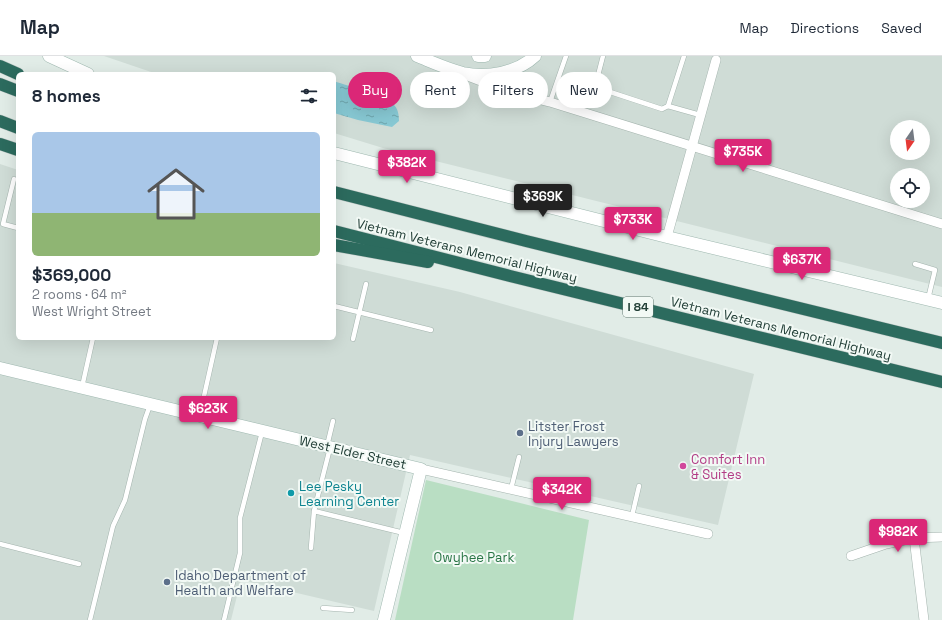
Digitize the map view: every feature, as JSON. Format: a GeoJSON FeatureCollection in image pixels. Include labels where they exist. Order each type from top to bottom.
{"type":"FeatureCollection","features":[{"type":"Feature","properties":{"kind":"highway"},"geometry":{"type":"LineString","coordinates":[[0,66],[16,73]]}},
{"type":"Feature","properties":{"kind":"highway"},"geometry":{"type":"LineString","coordinates":[[0,84],[16,90]]}},
{"type":"Feature","properties":{"kind":"highway"},"geometry":{"type":"LineString","coordinates":[[0,121],[16,127]]}},
{"type":"Feature","properties":{"kind":"highway"},"geometry":{"type":"LineString","coordinates":[[0,144],[16,149]]}},
{"type":"Feature","properties":{"kind":"highway"},"geometry":{"type":"LineString","coordinates":[[336,188],[405,211]]}},
{"type":"Feature","properties":{"kind":"highway","name":"Vietnam Veterans Memorial Highway"},"geometry":{"type":"LineString","coordinates":[[336,193],[405,211],[942,343]]}},
{"type":"Feature","properties":{"kind":"highway","name":"Vietnam Veterans Memorial Highway"},"geometry":{"type":"LineString","coordinates":[[336,232],[510,276],[942,382]]}},
{"type":"Feature","properties":{"kind":"highway"},"geometry":{"type":"LineString","coordinates":[[336,245],[510,276]]}},
{"type":"Feature","properties":{"kind":"street"},"geometry":{"type":"LineString","coordinates":[[50,56],[84,72]]}},
{"type":"Feature","properties":{"kind":"street"},"geometry":{"type":"LineString","coordinates":[[416,56],[458,72]]}},
{"type":"Feature","properties":{"kind":"street"},"geometry":{"type":"LineString","coordinates":[[478,56],[485,56]]}},
{"type":"Feature","properties":{"kind":"street"},"geometry":{"type":"LineString","coordinates":[[470,74],[492,74],[515,69],[535,56]]}},
{"type":"Feature","properties":{"kind":"street"},"geometry":{"type":"LineString","coordinates":[[667,237],[716,60]]}},
{"type":"Feature","properties":{"kind":"street"},"geometry":{"type":"LineString","coordinates":[[470,77],[490,85],[534,99],[550,102],[942,224]]}},
{"type":"Feature","properties":{"kind":"street"},"geometry":{"type":"LineString","coordinates":[[336,154],[667,237],[942,303]]}},
{"type":"Feature","properties":{"kind":"street","name":"West Elder Street"},"geometry":{"type":"LineString","coordinates":[[0,368],[421,469],[708,534]]}},
{"type":"Feature","properties":{"kind":"street"},"geometry":{"type":"LineString","coordinates":[[384,620],[421,469]]}},
{"type":"Feature","properties":{"kind":"street"},"geometry":{"type":"LineString","coordinates":[[851,556],[886,544],[914,538],[942,537]]}},
{"type":"Feature","properties":{"kind":"street"},"geometry":{"type":"LineString","coordinates":[[914,538],[924,620]]}},
{"type":"Feature","properties":{"kind":"lane"},"geometry":{"type":"LineString","coordinates":[[550,102],[566,56]]}},
{"type":"Feature","properties":{"kind":"lane"},"geometry":{"type":"LineString","coordinates":[[603,56],[595,87],[662,109],[668,106],[700,116]]}},
{"type":"Feature","properties":{"kind":"lane"},"geometry":{"type":"LineString","coordinates":[[668,106],[684,56]]}},
{"type":"Feature","properties":{"kind":"lane"},"geometry":{"type":"LineString","coordinates":[[14,179],[3,224],[16,227]]}},
{"type":"Feature","properties":{"kind":"lane"},"geometry":{"type":"LineString","coordinates":[[915,264],[935,270],[928,299]]}},
{"type":"Feature","properties":{"kind":"lane"},"geometry":{"type":"LineString","coordinates":[[353,339],[366,284]]}},
{"type":"Feature","properties":{"kind":"lane"},"geometry":{"type":"LineString","coordinates":[[336,307],[431,330]]}},
{"type":"Feature","properties":{"kind":"lane"},"geometry":{"type":"LineString","coordinates":[[82,387],[93,340]]}},
{"type":"Feature","properties":{"kind":"lane"},"geometry":{"type":"LineString","coordinates":[[200,416],[217,340]]}},
{"type":"Feature","properties":{"kind":"lane"},"geometry":{"type":"LineString","coordinates":[[90,620],[113,526],[125,500],[145,419],[151,404]]}},
{"type":"Feature","properties":{"kind":"lane"},"geometry":{"type":"LineString","coordinates":[[311,548],[314,511],[333,421]]}},
{"type":"Feature","properties":{"kind":"lane"},"geometry":{"type":"LineString","coordinates":[[224,620],[240,553],[240,518],[262,430]]}},
{"type":"Feature","properties":{"kind":"lane"},"geometry":{"type":"LineString","coordinates":[[511,489],[519,457]]}},
{"type":"Feature","properties":{"kind":"lane"},"geometry":{"type":"LineString","coordinates":[[632,516],[639,486]]}},
{"type":"Feature","properties":{"kind":"lane"},"geometry":{"type":"LineString","coordinates":[[314,511],[406,534]]}},
{"type":"Feature","properties":{"kind":"lane"},"geometry":{"type":"LineString","coordinates":[[0,544],[79,564]]}},
{"type":"Feature","properties":{"kind":"lane"},"geometry":{"type":"LineString","coordinates":[[322,608],[352,610]]}},
{"type":"Feature","properties":{"kind":"shaded area"},"geometry":{"type":"Polygon","coordinates":[[[104,56],[942,56],[942,287],[383,148],[336,134],[336,72],[151,72],[104,56]]]}},
{"type":"Feature","properties":{"kind":"shaded area"},"geometry":{"type":"Polygon","coordinates":[[[0,164],[16,169],[16,340],[336,340],[336,263],[460,292],[754,374],[718,525],[410,455],[374,611],[241,580],[231,620],[0,620],[0,164]]]}},
{"type":"Feature","properties":{"kind":"green space","name":"Owyhee Park"},"geometry":{"type":"Polygon","coordinates":[[[426,480],[589,520],[573,620],[395,620],[426,480]]]}},
{"type":"Feature","properties":{"kind":"water"},"geometry":{"type":"Polygon","coordinates":[[[336,82],[348,86],[348,108],[396,108],[399,121],[392,127],[336,114],[336,82]]]}},
{"type":"Feature","properties":{"kind":"place","name":"Litster Frost Injury Lawyers"},"geometry":{"type":"Point","coordinates":[520,433]}},
{"type":"Feature","properties":{"kind":"place","name":"Comfort Inn & Suites"},"geometry":{"type":"Point","coordinates":[683,466]}},
{"type":"Feature","properties":{"kind":"place","name":"Lee Pesky Learning Center"},"geometry":{"type":"Point","coordinates":[291,493]}},
{"type":"Feature","properties":{"kind":"place","name":"Idaho Department of Health and Welfare"},"geometry":{"type":"Point","coordinates":[167,582]}}]}
